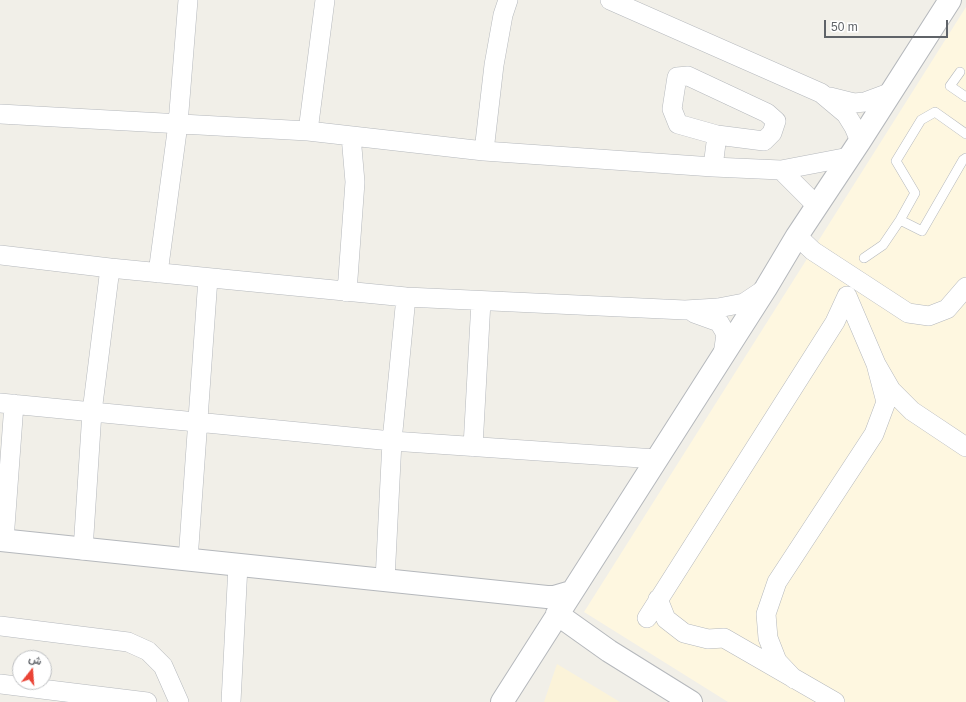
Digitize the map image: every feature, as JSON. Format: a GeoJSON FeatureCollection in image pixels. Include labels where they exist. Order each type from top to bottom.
{"type":"FeatureCollection","features":[{"type":"Feature","properties":{"kind":"street"},"geometry":{"type":"LineString","coordinates":[[158,273],[178,124],[188,0]]}},
{"type":"Feature","properties":{"kind":"street"},"geometry":{"type":"LineString","coordinates":[[308,131],[325,0]]}},
{"type":"Feature","properties":{"kind":"street"},"geometry":{"type":"LineString","coordinates":[[484,151],[494,65],[503,15],[508,0]]}},
{"type":"Feature","properties":{"kind":"street"},"geometry":{"type":"LineString","coordinates":[[610,0],[837,100],[854,104],[865,102],[892,92]]}},
{"type":"Feature","properties":{"kind":"street"},"geometry":{"type":"LineString","coordinates":[[502,702],[766,288],[797,236],[892,92],[950,0]]}},
{"type":"Feature","properties":{"kind":"street"},"geometry":{"type":"LineString","coordinates":[[688,76],[767,113],[776,121],[772,133],[764,141],[717,136],[678,124],[672,110],[677,78],[688,76]]}},
{"type":"Feature","properties":{"kind":"street"},"geometry":{"type":"LineString","coordinates":[[821,93],[846,114],[854,127],[855,149]]}},
{"type":"Feature","properties":{"kind":"street"},"geometry":{"type":"LineString","coordinates":[[0,114],[308,131],[484,151],[713,167],[781,170],[855,149]]}},
{"type":"Feature","properties":{"kind":"street"},"geometry":{"type":"LineString","coordinates":[[347,292],[355,182],[351,136]]}},
{"type":"Feature","properties":{"kind":"street"},"geometry":{"type":"LineString","coordinates":[[713,167],[717,136]]}},
{"type":"Feature","properties":{"kind":"street"},"geometry":{"type":"LineString","coordinates":[[781,170],[817,206]]}},
{"type":"Feature","properties":{"kind":"street"},"geometry":{"type":"LineString","coordinates":[[797,236],[813,251],[908,313],[929,316],[947,309],[966,287]]}},
{"type":"Feature","properties":{"kind":"street"},"geometry":{"type":"LineString","coordinates":[[0,255],[158,273],[406,297],[685,310],[718,308],[744,304],[766,288]]}},
{"type":"Feature","properties":{"kind":"street"},"geometry":{"type":"LineString","coordinates":[[836,266],[876,364],[891,390],[912,410],[966,446]]}},
{"type":"Feature","properties":{"kind":"street"},"geometry":{"type":"LineString","coordinates":[[83,550],[92,412],[110,268]]}},
{"type":"Feature","properties":{"kind":"street"},"geometry":{"type":"LineString","coordinates":[[188,560],[208,278]]}},
{"type":"Feature","properties":{"kind":"street"},"geometry":{"type":"LineString","coordinates":[[647,618],[835,322],[851,285],[859,281]]}},
{"type":"Feature","properties":{"kind":"street"},"geometry":{"type":"LineString","coordinates":[[385,580],[392,441],[406,297]]}},
{"type":"Feature","properties":{"kind":"street"},"geometry":{"type":"LineString","coordinates":[[473,447],[481,301]]}},
{"type":"Feature","properties":{"kind":"street"},"geometry":{"type":"LineString","coordinates":[[685,310],[719,322],[726,334],[723,355]]}},
{"type":"Feature","properties":{"kind":"street"},"geometry":{"type":"LineString","coordinates":[[822,341],[842,328],[862,332]]}},
{"type":"Feature","properties":{"kind":"street"},"geometry":{"type":"LineString","coordinates":[[794,679],[777,661],[768,638],[766,614],[777,582],[874,434],[886,402],[876,364]]}},
{"type":"Feature","properties":{"kind":"street"},"geometry":{"type":"LineString","coordinates":[[571,592],[554,597],[532,596],[83,550],[2,540],[7,404],[392,441],[656,459]]}},
{"type":"Feature","properties":{"kind":"street"},"geometry":{"type":"LineString","coordinates":[[231,702],[238,565]]}},
{"type":"Feature","properties":{"kind":"street"},"geometry":{"type":"LineString","coordinates":[[532,596],[555,618],[691,702]]}},
{"type":"Feature","properties":{"kind":"street"},"geometry":{"type":"LineString","coordinates":[[658,600],[666,619],[684,633],[708,639],[724,638],[835,702]]}},
{"type":"Feature","properties":{"kind":"street"},"geometry":{"type":"LineString","coordinates":[[0,626],[128,642],[148,651],[163,666],[179,702]]}},
{"type":"Feature","properties":{"kind":"street"},"geometry":{"type":"LineString","coordinates":[[0,684],[148,702]]}},
{"type":"Feature","properties":{"kind":"lane"},"geometry":{"type":"LineString","coordinates":[[960,72],[950,86],[966,97]]}},
{"type":"Feature","properties":{"kind":"lane"},"geometry":{"type":"LineString","coordinates":[[864,258],[883,245],[900,220],[915,193],[896,161],[921,120],[935,112],[966,134]]}},
{"type":"Feature","properties":{"kind":"lane"},"geometry":{"type":"LineString","coordinates":[[900,220],[922,231],[963,160],[966,158]]}},
{"type":"Feature","properties":{"kind":"shaded area"},"geometry":{"type":"Polygon","coordinates":[[[966,7],[966,702],[728,702],[584,612],[966,7]]]}},
{"type":"Feature","properties":{"kind":"sand"},"geometry":{"type":"Polygon","coordinates":[[[557,664],[620,702],[544,702],[557,664]]]}}]}
